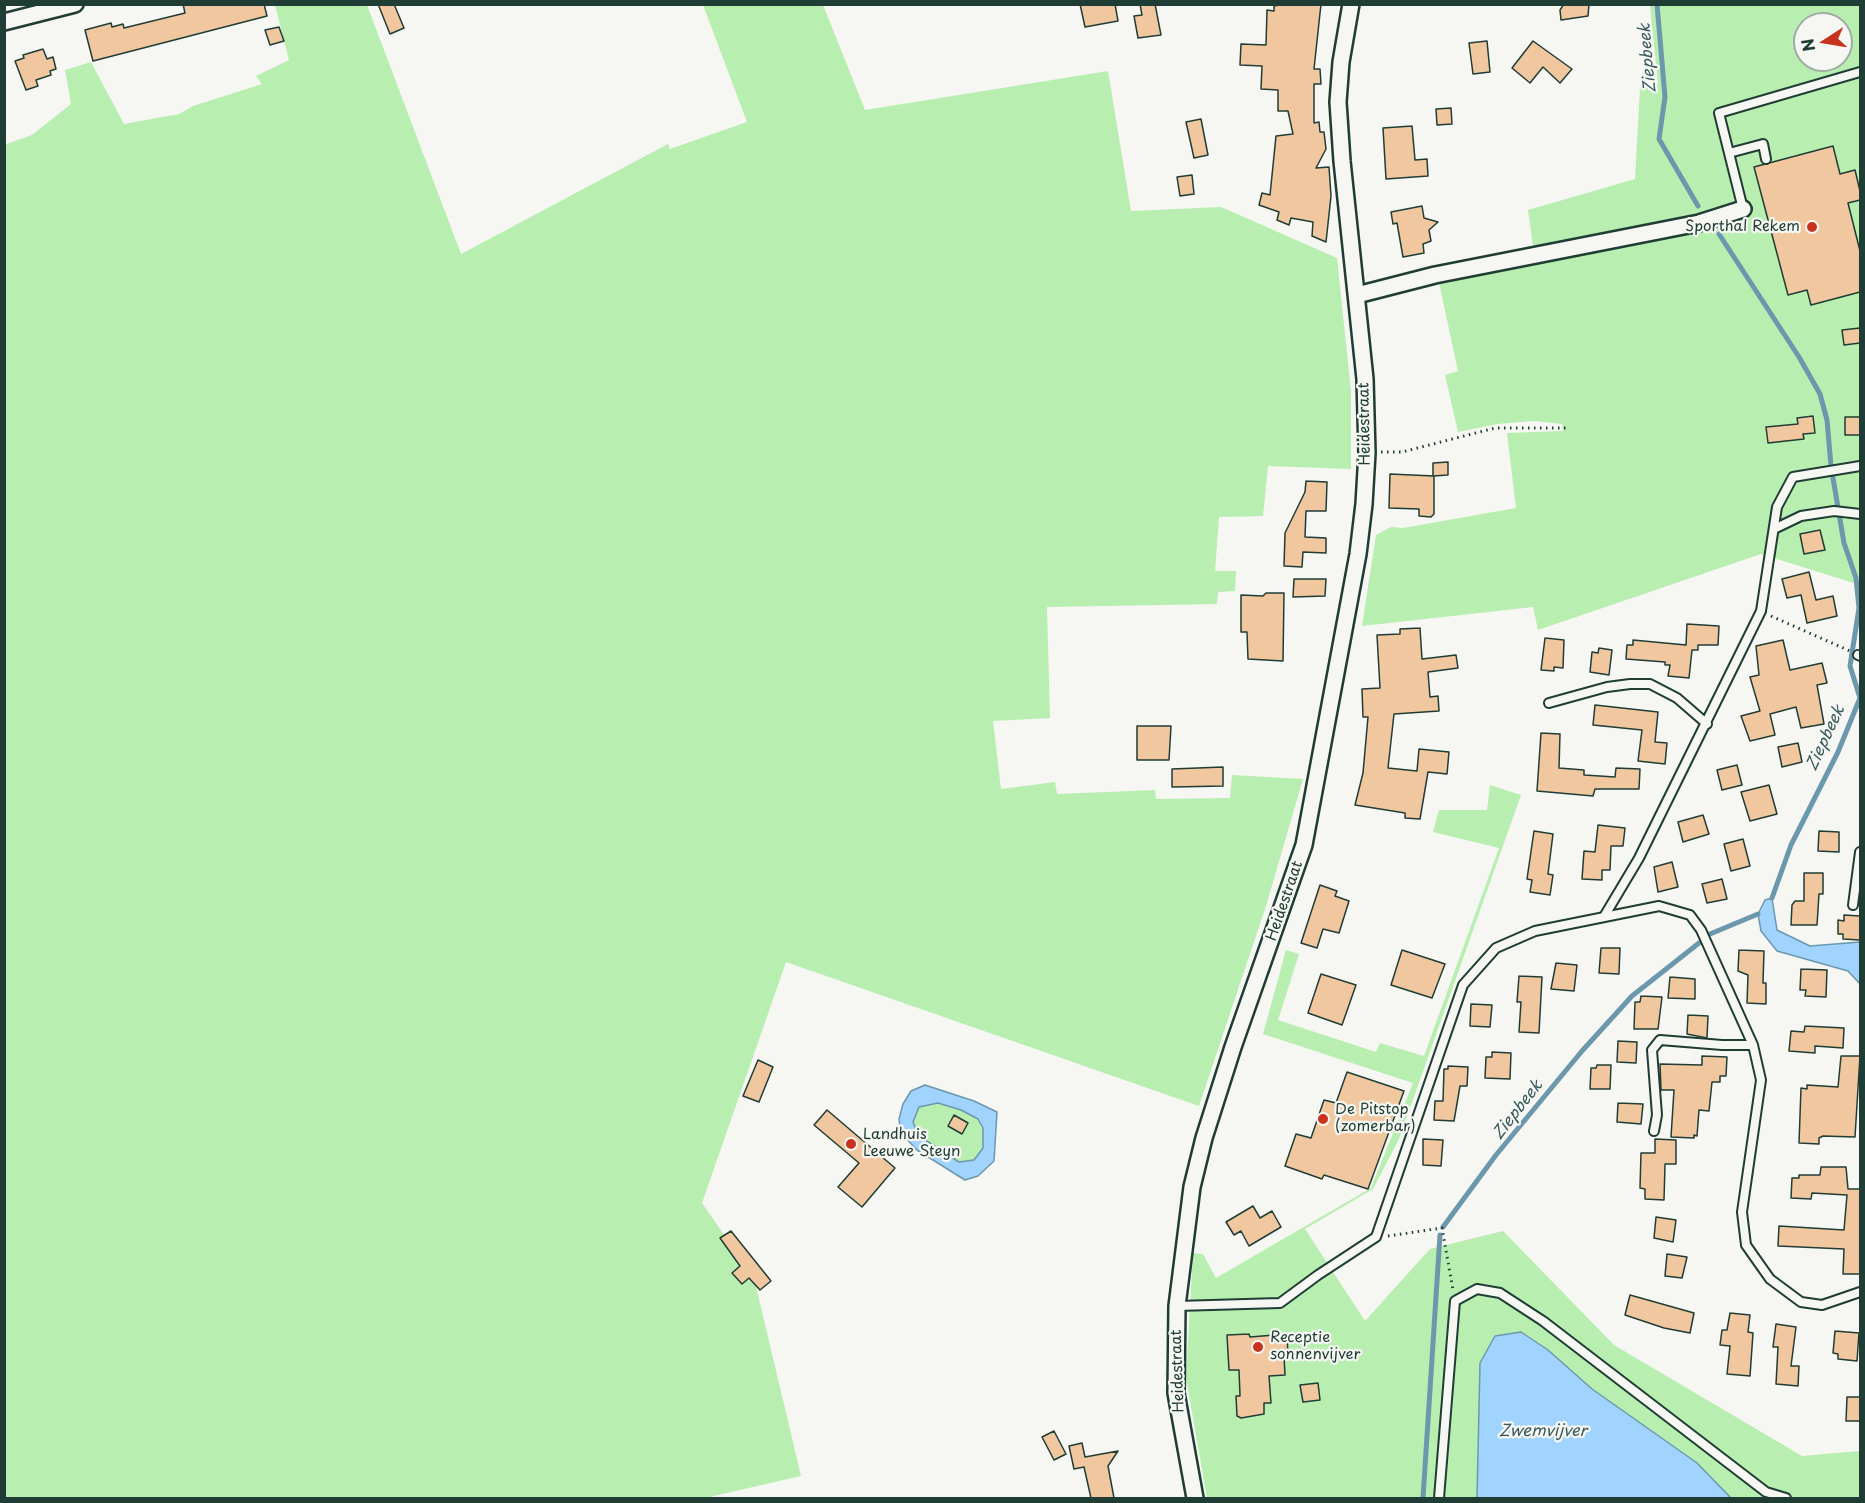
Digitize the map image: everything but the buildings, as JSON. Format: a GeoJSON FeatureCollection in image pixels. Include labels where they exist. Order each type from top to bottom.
{"type":"FeatureCollection","features":[{"type":"Feature","properties":{"kind":"street"},"geometry":{"type":"LineString","coordinates":[[4,22],[75,4]]}},
{"type":"Feature","properties":{"kind":"street","name":"Heidestraat"},"geometry":{"type":"LineString","coordinates":[[1195,1498],[1176,1393],[1177,1306],[1185,1233],[1204,1138],[1233,1047],[1304,845],[1358,554],[1367,453],[1365,380],[1338,102],[1341,62],[1351,4]]}},
{"type":"Feature","properties":{"kind":"street"},"geometry":{"type":"LineString","coordinates":[[1357,295],[1435,275],[1699,223],[1743,209]]}},
{"type":"Feature","properties":{"kind":"lane"},"geometry":{"type":"LineString","coordinates":[[1743,209],[1719,113],[1860,72]]}},
{"type":"Feature","properties":{"kind":"lane"},"geometry":{"type":"LineString","coordinates":[[1729,153],[1763,144],[1766,159]]}},
{"type":"Feature","properties":{"kind":"lane"},"geometry":{"type":"LineString","coordinates":[[1605,915],[1639,858],[1761,611],[1778,507],[1793,477],[1860,466]]}},
{"type":"Feature","properties":{"kind":"lane"},"geometry":{"type":"LineString","coordinates":[[1774,529],[1801,516],[1834,511],[1860,514]]}},
{"type":"Feature","properties":{"kind":"lane"},"geometry":{"type":"LineString","coordinates":[[1549,703],[1607,687],[1650,684],[1677,698],[1707,724]]}},
{"type":"Feature","properties":{"kind":"lane"},"geometry":{"type":"LineString","coordinates":[[1853,905],[1860,852]]}},
{"type":"Feature","properties":{"kind":"lane"},"geometry":{"type":"LineString","coordinates":[[1177,1306],[1280,1303],[1376,1237],[1463,985],[1496,948],[1535,931],[1605,915],[1659,906],[1690,915],[1701,930],[1753,1045],[1761,1080],[1742,1212],[1746,1245],[1770,1279],[1801,1302],[1822,1305],[1860,1292]]}},
{"type":"Feature","properties":{"kind":"lane"},"geometry":{"type":"LineString","coordinates":[[1654,1131],[1657,1115],[1652,1050],[1660,1040],[1753,1045]]}},
{"type":"Feature","properties":{"kind":"lane"},"geometry":{"type":"LineString","coordinates":[[1439,1498],[1455,1301],[1476,1289],[1500,1293],[1544,1322],[1766,1492],[1786,1498]]}},
{"type":"Feature","properties":{"kind":"path"},"geometry":{"type":"LineString","coordinates":[[1367,453],[1402,452],[1495,428],[1567,428]]}},
{"type":"Feature","properties":{"kind":"path"},"geometry":{"type":"LineString","coordinates":[[1761,611],[1859,655]]}},
{"type":"Feature","properties":{"kind":"path"},"geometry":{"type":"LineString","coordinates":[[1376,1237],[1442,1228],[1455,1301]]}},
{"type":"Feature","properties":{"kind":"green space"},"geometry":{"type":"Polygon","coordinates":[[[275,5],[367,5],[461,254],[668,144],[670,149],[747,122],[703,5],[823,5],[865,110],[1108,71],[1131,211],[1221,207],[1337,258],[1351,391],[1351,469],[1268,466],[1263,516],[1219,517],[1215,571],[1236,571],[1235,591],[1218,592],[1217,604],[1047,607],[1050,718],[993,721],[1001,789],[1055,782],[1057,794],[1155,790],[1156,799],[1230,798],[1232,775],[1303,779],[1266,906],[1199,1106],[786,962],[702,1203],[754,1278],[801,1476],[705,1498],[5,1498],[4,145],[32,135],[71,104],[65,70],[91,62],[124,124],[179,114],[193,106],[262,84],[256,76],[289,60],[275,5]]]}},
{"type":"Feature","properties":{"kind":"green space"},"geometry":{"type":"Polygon","coordinates":[[[1650,5],[1860,5],[1860,585],[1761,554],[1538,630],[1533,607],[1362,626],[1376,535],[1391,527],[1403,528],[1516,508],[1507,433],[1563,431],[1562,424],[1534,421],[1497,424],[1458,432],[1445,375],[1458,371],[1438,278],[1678,221],[1533,246],[1528,210],[1635,179],[1640,88],[1658,84],[1650,5]]]}},
{"type":"Feature","properties":{"kind":"green space"},"geometry":{"type":"Polygon","coordinates":[[[1490,785],[1521,795],[1399,1139],[1373,1189],[1305,1229],[1365,1321],[1430,1249],[1503,1231],[1614,1345],[1802,1456],[1860,1451],[1860,1498],[1731,1498],[1697,1463],[1592,1389],[1548,1350],[1521,1332],[1478,1466],[1477,1498],[1207,1498],[1186,1378],[1193,1253],[1203,1254],[1216,1278],[1371,1188],[1413,1083],[1263,1034],[1286,950],[1299,954],[1278,1020],[1376,1052],[1380,1043],[1424,1056],[1499,848],[1433,832],[1439,810],[1487,810],[1490,785]]]}},
{"type":"Feature","properties":{"kind":"green space"},"geometry":{"type":"Polygon","coordinates":[[[938,1103],[961,1110],[978,1119],[983,1128],[983,1148],[974,1160],[959,1162],[919,1136],[913,1122],[919,1107],[938,1103]]]}},
{"type":"Feature","properties":{"kind":"water"},"geometry":{"type":"Polygon","coordinates":[[[1772,898],[1777,930],[1810,946],[1860,942],[1860,984],[1848,971],[1777,951],[1761,931],[1758,914],[1765,900],[1772,898]]]}},
{"type":"Feature","properties":{"kind":"water"},"geometry":{"type":"Polygon","coordinates":[[[925,1085],[974,1101],[997,1112],[994,1161],[978,1176],[965,1180],[917,1150],[901,1133],[899,1119],[903,1104],[911,1091],[925,1085]],[[938,1103],[919,1107],[913,1122],[919,1136],[959,1162],[974,1160],[983,1148],[983,1128],[978,1119],[961,1110],[938,1103]]]}},
{"type":"Feature","properties":{"kind":"water","name":"Zwemvijver"},"geometry":{"type":"Polygon","coordinates":[[[1521,1332],[1548,1350],[1592,1389],[1697,1463],[1731,1498],[1477,1498],[1480,1363],[1495,1336],[1521,1332]]]}},
{"type":"Feature","properties":{"kind":"waterway","name":"Ziepbeek"},"geometry":{"type":"LineString","coordinates":[[1657,4],[1665,97],[1659,139],[1698,206]]}},
{"type":"Feature","properties":{"kind":"waterway","name":"Ziepbeek"},"geometry":{"type":"LineString","coordinates":[[1719,234],[1799,357],[1820,394],[1827,420],[1831,466]]}},
{"type":"Feature","properties":{"kind":"waterway","name":"Ziepbeek"},"geometry":{"type":"LineString","coordinates":[[1772,898],[1791,845],[1838,752],[1860,698],[1850,666],[1859,608],[1856,578],[1844,543],[1833,478]]}},
{"type":"Feature","properties":{"kind":"waterway","name":"Ziepbeek"},"geometry":{"type":"LineString","coordinates":[[1710,934],[1758,914]]}},
{"type":"Feature","properties":{"kind":"waterway","name":"Ziepbeek"},"geometry":{"type":"LineString","coordinates":[[1443,1227],[1496,1155],[1582,1051],[1632,996],[1699,943]]}},
{"type":"Feature","properties":{"kind":"waterway","name":"Ziepbeek"},"geometry":{"type":"LineString","coordinates":[[1423,1498],[1440,1235]]}},
{"type":"Feature","properties":{"kind":"place","name":"Sporthal Rekem"},"geometry":{"type":"Point","coordinates":[1812,227]}},
{"type":"Feature","properties":{"kind":"place","name":"De Pitstop (zomerbar)"},"geometry":{"type":"Point","coordinates":[1323,1119]}},
{"type":"Feature","properties":{"kind":"place","name":"Landhuis Leeuwe Steyn"},"geometry":{"type":"Point","coordinates":[851,1144]}},
{"type":"Feature","properties":{"kind":"place","name":"Receptie sonnenvijver"},"geometry":{"type":"Point","coordinates":[1258,1347]}}]}
